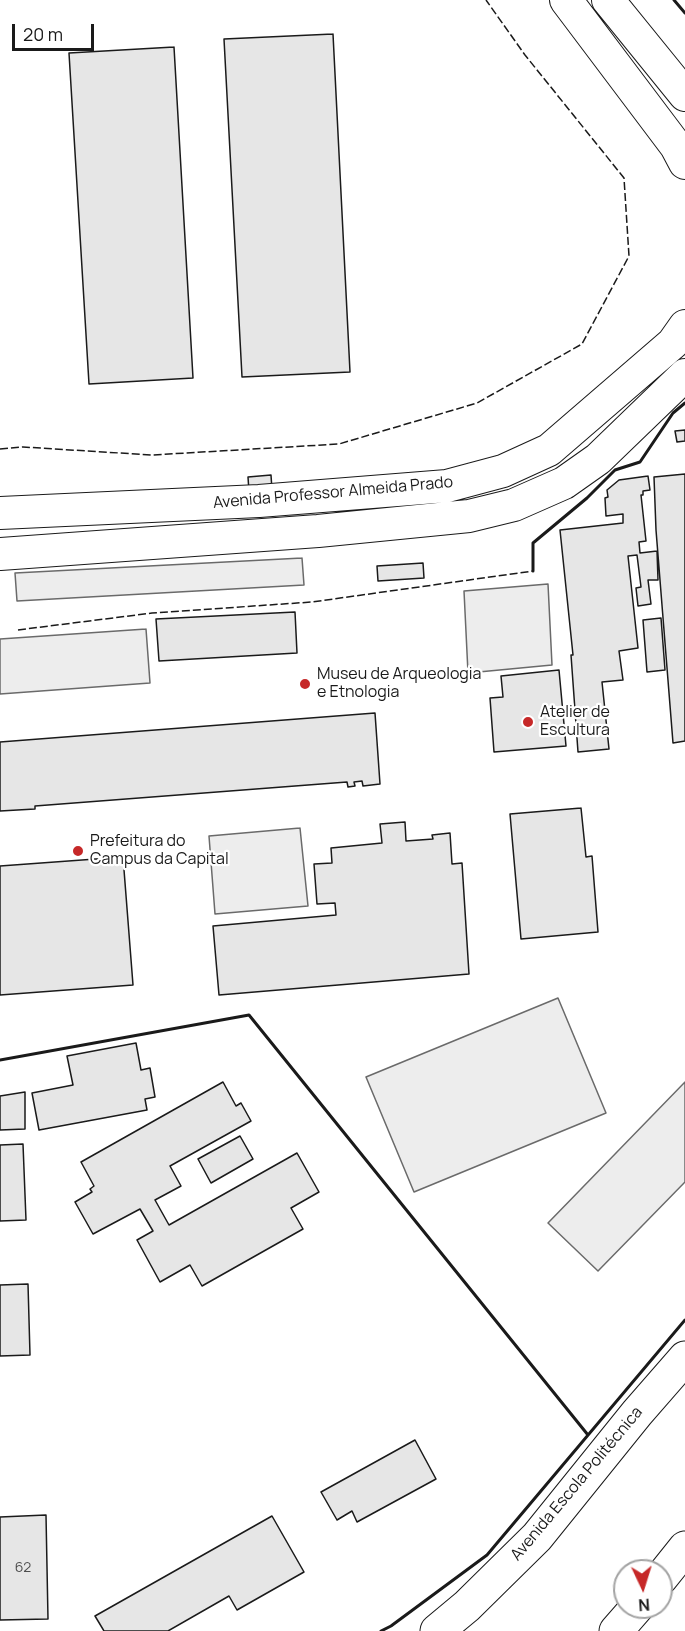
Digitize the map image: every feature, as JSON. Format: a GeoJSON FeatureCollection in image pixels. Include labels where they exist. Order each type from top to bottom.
{"type":"FeatureCollection","features":[{"type":"Feature","properties":{"kind":"highway","name":"Avenida Escola Politécnica"},"geometry":{"type":"LineString","coordinates":[[438,1631],[467,1606],[537,1537],[637,1413],[685,1358]]}},
{"type":"Feature","properties":{"kind":"highway"},"geometry":{"type":"LineString","coordinates":[[673,1563],[685,1548]]}},
{"type":"Feature","properties":{"kind":"highway"},"geometry":{"type":"LineString","coordinates":[[616,1631],[626,1619]]}},
{"type":"Feature","properties":{"kind":"street"},"geometry":{"type":"LineString","coordinates":[[566,0],[676,146],[685,163]]}},
{"type":"Feature","properties":{"kind":"street"},"geometry":{"type":"LineString","coordinates":[[608,0],[685,95]]}},
{"type":"Feature","properties":{"kind":"street","name":"Avenida Professor Almeida Prado"},"geometry":{"type":"LineString","coordinates":[[0,513],[259,501],[447,486],[504,471],[549,450],[673,343],[685,326]]}},
{"type":"Feature","properties":{"kind":"street"},"geometry":{"type":"LineString","coordinates":[[0,554],[318,531],[469,516],[514,505],[564,483],[598,459],[685,375]]}},
{"type":"Feature","properties":{"kind":"shaded area"},"geometry":{"type":"Polygon","coordinates":[[[302,558],[304,585],[17,601],[15,573],[302,558]]]}},
{"type":"Feature","properties":{"kind":"shaded area"},"geometry":{"type":"Polygon","coordinates":[[[548,584],[552,665],[468,673],[464,591],[548,584]]]}},
{"type":"Feature","properties":{"kind":"shaded area"},"geometry":{"type":"Polygon","coordinates":[[[146,629],[150,683],[0,694],[0,639],[146,629]]]}},
{"type":"Feature","properties":{"kind":"shaded area"},"geometry":{"type":"Polygon","coordinates":[[[300,828],[308,906],[215,914],[209,836],[300,828]]]}},
{"type":"Feature","properties":{"kind":"shaded area"},"geometry":{"type":"Polygon","coordinates":[[[558,998],[606,1113],[414,1192],[366,1077],[558,998]]]}},
{"type":"Feature","properties":{"kind":"shaded area"},"geometry":{"type":"Polygon","coordinates":[[[685,1082],[685,1182],[598,1271],[548,1223],[685,1082]]]}},
{"type":"Feature","properties":{"kind":"building"},"geometry":{"type":"Polygon","coordinates":[[[333,34],[350,372],[242,377],[224,39],[333,34]]]}},
{"type":"Feature","properties":{"kind":"building"},"geometry":{"type":"Polygon","coordinates":[[[174,47],[193,378],[89,384],[69,53],[174,47]]]}},
{"type":"Feature","properties":{"kind":"building"},"geometry":{"type":"Polygon","coordinates":[[[685,430],[685,441],[677,442],[675,431],[685,430]]]}},
{"type":"Feature","properties":{"kind":"building"},"geometry":{"type":"Polygon","coordinates":[[[685,474],[685,741],[673,743],[654,477],[685,474]]]}},
{"type":"Feature","properties":{"kind":"building"},"geometry":{"type":"Polygon","coordinates":[[[271,475],[272,490],[249,492],[248,477],[271,475]]]}},
{"type":"Feature","properties":{"kind":"building"},"geometry":{"type":"Polygon","coordinates":[[[648,476],[650,490],[643,491],[641,495],[646,541],[639,542],[640,553],[657,551],[658,580],[648,580],[651,604],[638,606],[636,588],[641,587],[637,555],[628,556],[638,648],[619,651],[623,680],[602,682],[609,749],[578,752],[571,655],[573,655],[560,530],[623,523],[623,514],[606,516],[607,490],[619,480],[648,476]]]}},
{"type":"Feature","properties":{"kind":"building"},"geometry":{"type":"Polygon","coordinates":[[[423,563],[424,578],[378,581],[377,566],[423,563]]]}},
{"type":"Feature","properties":{"kind":"building"},"geometry":{"type":"Polygon","coordinates":[[[295,612],[297,653],[159,661],[156,619],[295,612]]]}},
{"type":"Feature","properties":{"kind":"building"},"geometry":{"type":"Polygon","coordinates":[[[661,618],[665,670],[647,672],[643,620],[661,618]]]}},
{"type":"Feature","properties":{"kind":"building","name":"Atelier de Escultura"},"geometry":{"type":"Polygon","coordinates":[[[559,670],[566,746],[494,752],[490,698],[503,697],[501,676],[559,670]]]}},
{"type":"Feature","properties":{"kind":"building"},"geometry":{"type":"Polygon","coordinates":[[[375,713],[380,784],[363,786],[362,781],[354,782],[355,786],[348,787],[347,782],[35,806],[35,809],[0,811],[0,742],[375,713]]]}},
{"type":"Feature","properties":{"kind":"building"},"geometry":{"type":"Polygon","coordinates":[[[581,808],[586,857],[592,856],[598,932],[521,939],[510,814],[581,808]]]}},
{"type":"Feature","properties":{"kind":"building"},"geometry":{"type":"Polygon","coordinates":[[[405,822],[406,841],[433,839],[432,835],[450,833],[452,864],[462,863],[469,974],[219,995],[213,926],[336,915],[335,903],[317,904],[314,864],[332,863],[331,848],[382,843],[380,824],[405,822]]]}},
{"type":"Feature","properties":{"kind":"building"},"geometry":{"type":"Polygon","coordinates":[[[123,857],[133,985],[0,995],[0,866],[123,857]]]}},
{"type":"Feature","properties":{"kind":"building"},"geometry":{"type":"Polygon","coordinates":[[[136,1043],[141,1070],[150,1068],[155,1097],[145,1099],[147,1110],[39,1130],[32,1093],[73,1085],[67,1056],[136,1043]]]}},
{"type":"Feature","properties":{"kind":"building"},"geometry":{"type":"Polygon","coordinates":[[[223,1082],[236,1106],[241,1103],[251,1121],[170,1166],[181,1186],[155,1200],[169,1225],[297,1153],[319,1192],[291,1208],[303,1229],[202,1286],[190,1265],[160,1282],[137,1240],[153,1231],[140,1209],[93,1234],[75,1202],[92,1192],[90,1189],[94,1186],[81,1162],[223,1082]]]}},
{"type":"Feature","properties":{"kind":"building"},"geometry":{"type":"Polygon","coordinates":[[[25,1092],[25,1129],[0,1130],[0,1096],[25,1092]]]}},
{"type":"Feature","properties":{"kind":"building"},"geometry":{"type":"Polygon","coordinates":[[[240,1136],[253,1159],[211,1183],[198,1159],[240,1136]]]}},
{"type":"Feature","properties":{"kind":"building"},"geometry":{"type":"Polygon","coordinates":[[[23,1144],[26,1220],[0,1221],[0,1145],[23,1144]]]}},
{"type":"Feature","properties":{"kind":"building"},"geometry":{"type":"Polygon","coordinates":[[[28,1284],[30,1355],[0,1356],[0,1285],[28,1284]]]}},
{"type":"Feature","properties":{"kind":"building"},"geometry":{"type":"Polygon","coordinates":[[[415,1440],[436,1479],[357,1522],[352,1511],[337,1520],[321,1492],[415,1440]]]}},
{"type":"Feature","properties":{"kind":"building"},"geometry":{"type":"Polygon","coordinates":[[[46,1515],[48,1619],[0,1620],[0,1517],[46,1515]]]}},
{"type":"Feature","properties":{"kind":"building"},"geometry":{"type":"Polygon","coordinates":[[[272,1516],[304,1572],[237,1610],[229,1596],[168,1631],[104,1631],[95,1616],[272,1516]]]}},
{"type":"Feature","properties":{"kind":"fence"},"geometry":{"type":"LineString","coordinates":[[0,449],[23,447],[152,455],[339,444],[477,403],[582,344],[629,256],[624,178],[525,55],[486,0]]}},
{"type":"Feature","properties":{"kind":"fence"},"geometry":{"type":"LineString","coordinates":[[18,630],[152,613],[312,602],[533,571]]}},
{"type":"Feature","properties":{"kind":"wall"},"geometry":{"type":"LineString","coordinates":[[674,0],[685,13]]}},
{"type":"Feature","properties":{"kind":"wall"},"geometry":{"type":"LineString","coordinates":[[533,571],[533,543],[587,498],[615,470],[640,462],[673,413],[685,403]]}},
{"type":"Feature","properties":{"kind":"wall"},"geometry":{"type":"LineString","coordinates":[[0,1060],[249,1015],[588,1435]]}},
{"type":"Feature","properties":{"kind":"wall"},"geometry":{"type":"LineString","coordinates":[[381,1631],[487,1555],[685,1320]]}},
{"type":"Feature","properties":{"kind":"place","name":"Museu de Arqueologia e Etnologia"},"geometry":{"type":"Point","coordinates":[305,684]}},
{"type":"Feature","properties":{"kind":"place","name":"Atelier de Escultura"},"geometry":{"type":"Point","coordinates":[528,722]}},
{"type":"Feature","properties":{"kind":"place","name":"Prefeitura do Campus da Capital"},"geometry":{"type":"Point","coordinates":[78,851]}}]}
